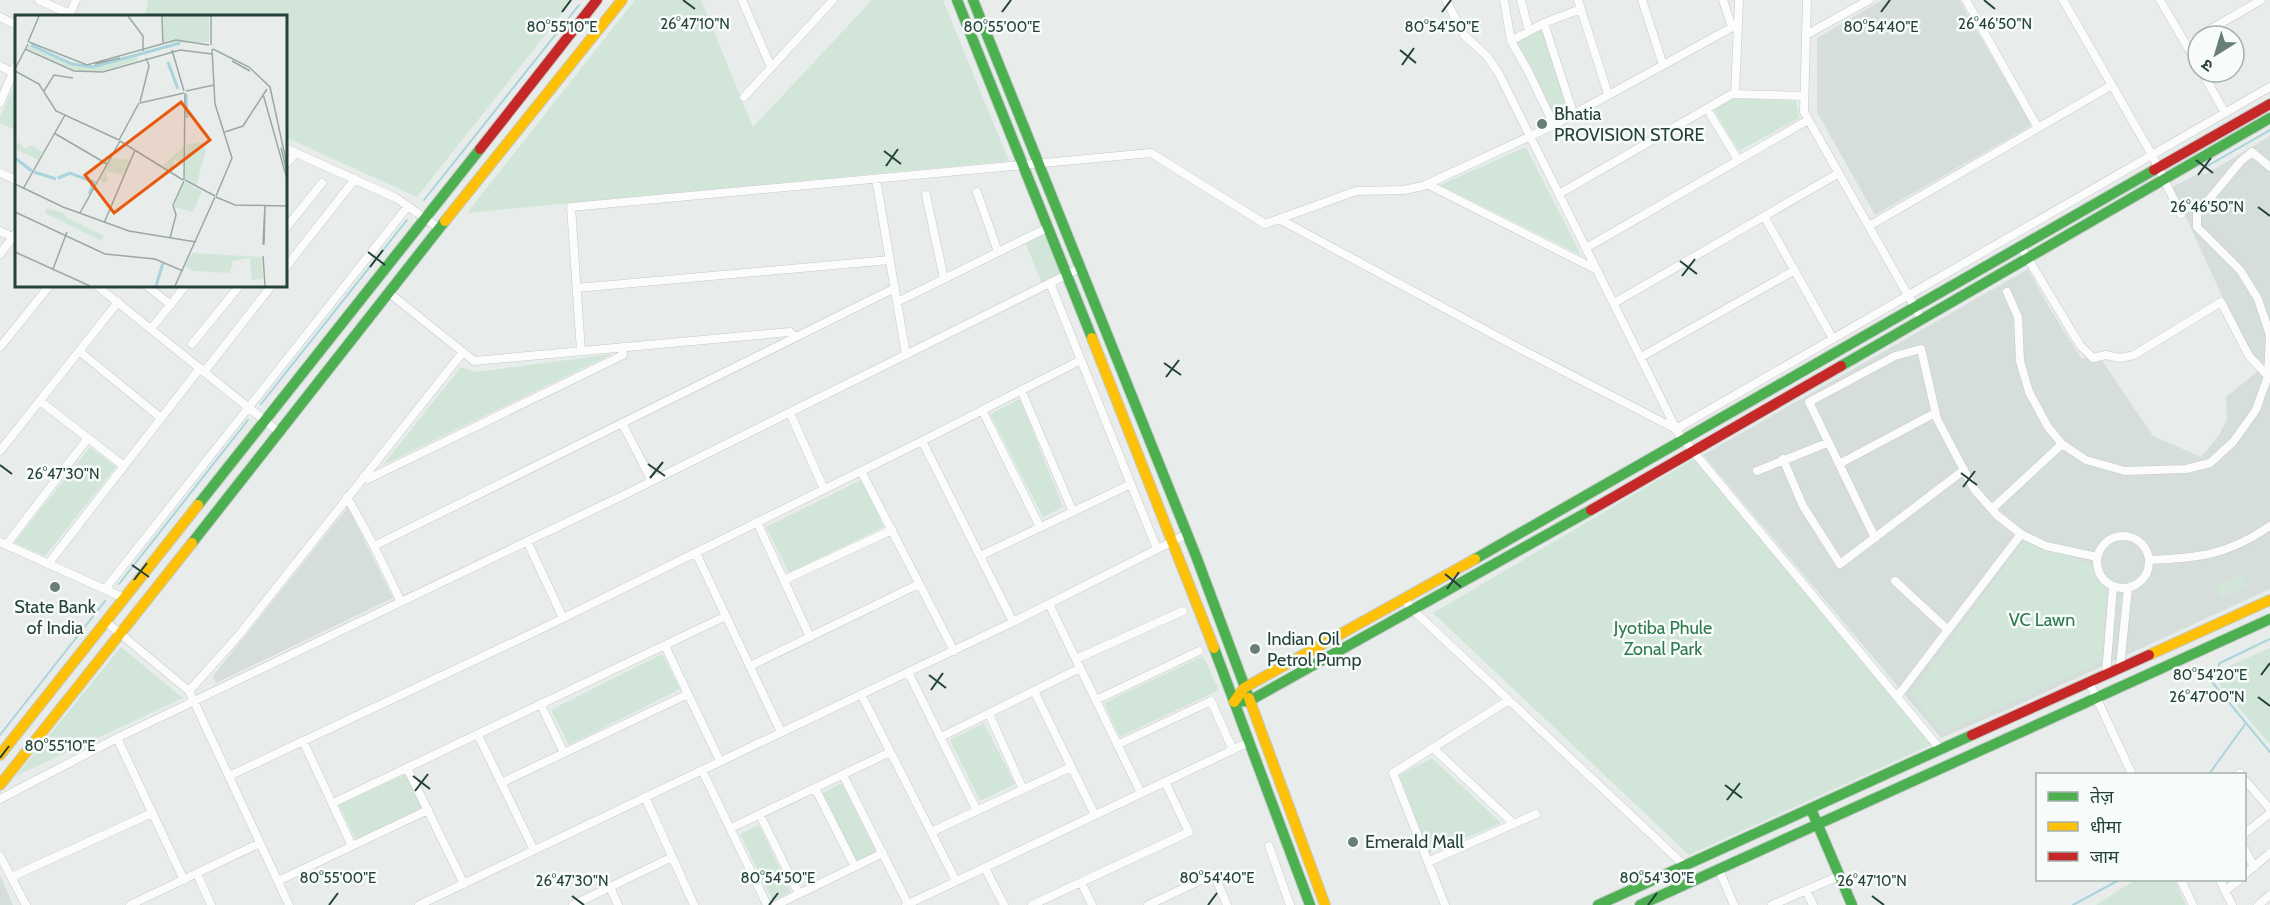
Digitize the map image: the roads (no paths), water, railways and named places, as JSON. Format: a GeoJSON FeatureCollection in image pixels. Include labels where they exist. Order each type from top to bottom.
{"type":"FeatureCollection","features":[{"type":"Feature","properties":{"kind":"street"},"geometry":{"type":"LineString","coordinates":[[39,0],[70,15],[76,0]]}},
{"type":"Feature","properties":{"kind":"street"},"geometry":{"type":"LineString","coordinates":[[0,755],[597,0]]}},
{"type":"Feature","properties":{"kind":"street"},"geometry":{"type":"LineString","coordinates":[[0,785],[388,292],[622,0]]}},
{"type":"Feature","properties":{"kind":"street"},"geometry":{"type":"LineString","coordinates":[[742,0],[771,67]]}},
{"type":"Feature","properties":{"kind":"street"},"geometry":{"type":"LineString","coordinates":[[744,97],[833,0]]}},
{"type":"Feature","properties":{"kind":"street"},"geometry":{"type":"LineString","coordinates":[[957,0],[1234,702],[1310,905]]}},
{"type":"Feature","properties":{"kind":"street"},"geometry":{"type":"LineString","coordinates":[[973,0],[1187,534],[1325,905]]}},
{"type":"Feature","properties":{"kind":"street"},"geometry":{"type":"LineString","coordinates":[[1446,0],[1464,34],[1487,56],[1499,74],[1683,440],[1941,750]]}},
{"type":"Feature","properties":{"kind":"street"},"geometry":{"type":"LineString","coordinates":[[1504,0],[1511,41],[1554,125]]}},
{"type":"Feature","properties":{"kind":"street"},"geometry":{"type":"LineString","coordinates":[[1521,0],[1529,31]]}},
{"type":"Feature","properties":{"kind":"street"},"geometry":{"type":"LineString","coordinates":[[1578,0],[1608,94]]}},
{"type":"Feature","properties":{"kind":"street"},"geometry":{"type":"LineString","coordinates":[[1642,0],[1663,64]]}},
{"type":"Feature","properties":{"kind":"street"},"geometry":{"type":"LineString","coordinates":[[1723,0],[1735,26]]}},
{"type":"Feature","properties":{"kind":"street"},"geometry":{"type":"LineString","coordinates":[[1735,94],[1735,26],[1739,0]]}},
{"type":"Feature","properties":{"kind":"street"},"geometry":{"type":"LineString","coordinates":[[1807,0],[1804,112],[1922,320]]}},
{"type":"Feature","properties":{"kind":"street"},"geometry":{"type":"LineString","coordinates":[[1806,35],[1869,0]]}},
{"type":"Feature","properties":{"kind":"street"},"geometry":{"type":"LineString","coordinates":[[1966,0],[2038,128]]}},
{"type":"Feature","properties":{"kind":"street"},"geometry":{"type":"LineString","coordinates":[[2063,0],[2152,154],[2181,213]]}},
{"type":"Feature","properties":{"kind":"street"},"geometry":{"type":"LineString","coordinates":[[2160,0],[2186,44]]}},
{"type":"Feature","properties":{"kind":"street"},"geometry":{"type":"LineString","coordinates":[[2220,24],[2261,0]]}},
{"type":"Feature","properties":{"kind":"street"},"geometry":{"type":"LineString","coordinates":[[1511,41],[1544,23],[1581,9]]}},
{"type":"Feature","properties":{"kind":"street"},"geometry":{"type":"LineString","coordinates":[[0,17],[15,24]]}},
{"type":"Feature","properties":{"kind":"street"},"geometry":{"type":"LineString","coordinates":[[1544,23],[1573,113]]}},
{"type":"Feature","properties":{"kind":"street"},"geometry":{"type":"LineString","coordinates":[[581,351],[571,207],[1151,153],[1265,224],[1356,191],[1404,190],[1427,184],[1554,125],[1735,26]]}},
{"type":"Feature","properties":{"kind":"street"},"geometry":{"type":"LineString","coordinates":[[0,66],[15,71],[0,103]]}},
{"type":"Feature","properties":{"kind":"street"},"geometry":{"type":"LineString","coordinates":[[2209,84],[2225,113]]}},
{"type":"Feature","properties":{"kind":"street"},"geometry":{"type":"LineString","coordinates":[[1869,225],[2112,85]]}},
{"type":"Feature","properties":{"kind":"street"},"geometry":{"type":"LineString","coordinates":[[1676,429],[2270,87]]}},
{"type":"Feature","properties":{"kind":"street"},"geometry":{"type":"LineString","coordinates":[[1559,194],[1735,94],[1804,96]]}},
{"type":"Feature","properties":{"kind":"street"},"geometry":{"type":"LineString","coordinates":[[1234,702],[1244,688],[1404,599],[2270,104]]}},
{"type":"Feature","properties":{"kind":"street"},"geometry":{"type":"LineString","coordinates":[[1707,109],[1738,160]]}},
{"type":"Feature","properties":{"kind":"street"},"geometry":{"type":"LineString","coordinates":[[1234,702],[1249,701],[1339,652],[1922,320],[2270,118]]}},
{"type":"Feature","properties":{"kind":"street"},"geometry":{"type":"LineString","coordinates":[[1586,248],[1808,120]]}},
{"type":"Feature","properties":{"kind":"street"},"geometry":{"type":"LineString","coordinates":[[286,148],[408,206],[439,228]]}},
{"type":"Feature","properties":{"kind":"street"},"geometry":{"type":"LineString","coordinates":[[286,164],[296,153]]}},
{"type":"Feature","properties":{"kind":"street"},"geometry":{"type":"LineString","coordinates":[[2007,292],[2018,317],[2020,361],[2029,392],[2048,427],[2062,444],[2086,460],[2125,471],[2186,470],[2210,463],[2233,442],[2256,410],[2268,376],[2270,335],[2258,299],[2240,270],[2197,227],[2197,214],[2241,161],[2252,153],[2270,166]]}},
{"type":"Feature","properties":{"kind":"street"},"geometry":{"type":"LineString","coordinates":[[0,173],[15,180]]}},
{"type":"Feature","properties":{"kind":"street"},"geometry":{"type":"LineString","coordinates":[[1614,303],[1839,173]]}},
{"type":"Feature","properties":{"kind":"street"},"geometry":{"type":"LineString","coordinates":[[286,267],[354,179]]}},
{"type":"Feature","properties":{"kind":"street"},"geometry":{"type":"LineString","coordinates":[[876,179],[906,355]]}},
{"type":"Feature","properties":{"kind":"street"},"geometry":{"type":"LineString","coordinates":[[286,228],[322,183]]}},
{"type":"Feature","properties":{"kind":"street"},"geometry":{"type":"LineString","coordinates":[[1427,184],[1597,270]]}},
{"type":"Feature","properties":{"kind":"street"},"geometry":{"type":"LineString","coordinates":[[977,192],[998,252]]}},
{"type":"Feature","properties":{"kind":"street"},"geometry":{"type":"LineString","coordinates":[[926,195],[944,279]]}},
{"type":"Feature","properties":{"kind":"street"},"geometry":{"type":"LineString","coordinates":[[105,589],[408,206]]}},
{"type":"Feature","properties":{"kind":"street"},"geometry":{"type":"LineString","coordinates":[[1764,216],[1833,339]]}},
{"type":"Feature","properties":{"kind":"street"},"geometry":{"type":"LineString","coordinates":[[1279,219],[1676,429]]}},
{"type":"Feature","properties":{"kind":"street"},"geometry":{"type":"LineString","coordinates":[[897,302],[1047,228]]}},
{"type":"Feature","properties":{"kind":"street"},"geometry":{"type":"LineString","coordinates":[[0,231],[15,236],[0,254]]}},
{"type":"Feature","properties":{"kind":"street"},"geometry":{"type":"LineString","coordinates":[[2021,247],[2080,345],[2093,358],[2106,355],[2120,358],[2134,355],[2221,302],[2249,356],[2268,376]]}},
{"type":"Feature","properties":{"kind":"street"},"geometry":{"type":"LineString","coordinates":[[577,288],[890,260]]}},
{"type":"Feature","properties":{"kind":"street"},"geometry":{"type":"LineString","coordinates":[[0,799],[117,738],[652,481],[1080,268]]}},
{"type":"Feature","properties":{"kind":"street"},"geometry":{"type":"LineString","coordinates":[[1641,357],[1795,270]]}},
{"type":"Feature","properties":{"kind":"street"},"geometry":{"type":"LineString","coordinates":[[1050,283],[1157,549]]}},
{"type":"Feature","properties":{"kind":"street"},"geometry":{"type":"LineString","coordinates":[[0,347],[49,286]]}},
{"type":"Feature","properties":{"kind":"street"},"geometry":{"type":"LineString","coordinates":[[97,286],[279,432]]}},
{"type":"Feature","properties":{"kind":"street"},"geometry":{"type":"LineString","coordinates":[[147,286],[171,305]]}},
{"type":"Feature","properties":{"kind":"street"},"geometry":{"type":"LineString","coordinates":[[151,329],[185,286]]}},
{"type":"Feature","properties":{"kind":"street"},"geometry":{"type":"LineString","coordinates":[[192,344],[239,286]]}},
{"type":"Feature","properties":{"kind":"street"},"geometry":{"type":"LineString","coordinates":[[48,564],[161,418],[271,286]]}},
{"type":"Feature","properties":{"kind":"street"},"geometry":{"type":"LineString","coordinates":[[374,546],[895,288]]}},
{"type":"Feature","properties":{"kind":"street"},"geometry":{"type":"LineString","coordinates":[[388,292],[474,361],[790,332],[795,337]]}},
{"type":"Feature","properties":{"kind":"street"},"geometry":{"type":"LineString","coordinates":[[0,451],[117,302]]}},
{"type":"Feature","properties":{"kind":"street"},"geometry":{"type":"LineString","coordinates":[[364,476],[368,478],[623,355],[622,347]]}},
{"type":"Feature","properties":{"kind":"street"},"geometry":{"type":"LineString","coordinates":[[1875,538],[1809,402],[1895,356],[1921,349],[1935,413],[1974,489],[1992,510],[2021,534],[2046,546],[2097,557]]}},
{"type":"Feature","properties":{"kind":"street"},"geometry":{"type":"LineString","coordinates":[[79,351],[161,418]]}},
{"type":"Feature","properties":{"kind":"street"},"geometry":{"type":"LineString","coordinates":[[189,691],[239,635],[463,352]]}},
{"type":"Feature","properties":{"kind":"street"},"geometry":{"type":"LineString","coordinates":[[229,776],[563,618],[1081,360]]}},
{"type":"Feature","properties":{"kind":"street"},"geometry":{"type":"LineString","coordinates":[[1021,390],[1072,512]]}},
{"type":"Feature","properties":{"kind":"street"},"geometry":{"type":"LineString","coordinates":[[40,401],[124,466]]}},
{"type":"Feature","properties":{"kind":"street"},"geometry":{"type":"LineString","coordinates":[[982,410],[1040,527]]}},
{"type":"Feature","properties":{"kind":"street"},"geometry":{"type":"LineString","coordinates":[[790,412],[825,489]]}},
{"type":"Feature","properties":{"kind":"street"},"geometry":{"type":"LineString","coordinates":[[1839,464],[1935,413]]}},
{"type":"Feature","properties":{"kind":"street"},"geometry":{"type":"LineString","coordinates":[[622,423],[652,481]]}},
{"type":"Feature","properties":{"kind":"street"},"geometry":{"type":"LineString","coordinates":[[88,438],[3,544],[124,598]]}},
{"type":"Feature","properties":{"kind":"street"},"geometry":{"type":"LineString","coordinates":[[922,441],[1013,622]]}},
{"type":"Feature","properties":{"kind":"street"},"geometry":{"type":"LineString","coordinates":[[1757,471],[1827,443]]}},
{"type":"Feature","properties":{"kind":"street"},"geometry":{"type":"LineString","coordinates":[[1992,510],[2062,444]]}},
{"type":"Feature","properties":{"kind":"street"},"geometry":{"type":"LineString","coordinates":[[1783,459],[1803,506],[1840,564],[1964,470]]}},
{"type":"Feature","properties":{"kind":"street"},"geometry":{"type":"LineString","coordinates":[[861,471],[954,651]]}},
{"type":"Feature","properties":{"kind":"street"},"geometry":{"type":"LineString","coordinates":[[980,556],[1131,484]]}},
{"type":"Feature","properties":{"kind":"street"},"geometry":{"type":"LineString","coordinates":[[347,497],[401,602]]}},
{"type":"Feature","properties":{"kind":"street"},"geometry":{"type":"LineString","coordinates":[[758,522],[810,637]]}},
{"type":"Feature","properties":{"kind":"street"},"geometry":{"type":"LineString","coordinates":[[2149,560],[2222,552],[2251,539],[2270,526]]}},
{"type":"Feature","properties":{"kind":"street"},"geometry":{"type":"LineString","coordinates":[[784,580],[892,530]]}},
{"type":"Feature","properties":{"kind":"street"},"geometry":{"type":"LineString","coordinates":[[419,905],[954,651],[1187,534]]}},
{"type":"Feature","properties":{"kind":"street"},"geometry":{"type":"LineString","coordinates":[[1897,697],[2021,534]]}},
{"type":"Feature","properties":{"kind":"street"},"geometry":{"type":"LineString","coordinates":[[2124,536],[2133,538],[2142,544],[2147,552],[2149,560],[2147,573],[2142,581],[2128,588],[2113,587],[2098,573],[2097,557],[2103,544],[2112,538],[2124,536]]}},
{"type":"Feature","properties":{"kind":"street"},"geometry":{"type":"LineString","coordinates":[[527,541],[563,618]]}},
{"type":"Feature","properties":{"kind":"street"},"geometry":{"type":"LineString","coordinates":[[696,553],[781,732]]}},
{"type":"Feature","properties":{"kind":"street"},"geometry":{"type":"LineString","coordinates":[[1895,581],[1948,630]]}},
{"type":"Feature","properties":{"kind":"street"},"geometry":{"type":"LineString","coordinates":[[750,666],[919,584]]}},
{"type":"Feature","properties":{"kind":"street"},"geometry":{"type":"LineString","coordinates":[[2106,674],[2113,587]]}},
{"type":"Feature","properties":{"kind":"street"},"geometry":{"type":"LineString","coordinates":[[2121,667],[2128,588]]}},
{"type":"Feature","properties":{"kind":"street"},"geometry":{"type":"LineString","coordinates":[[1404,599],[1685,866]]}},
{"type":"Feature","properties":{"kind":"street"},"geometry":{"type":"LineString","coordinates":[[1598,905],[2270,600]]}},
{"type":"Feature","properties":{"kind":"street"},"geometry":{"type":"LineString","coordinates":[[1049,604],[1141,793]]}},
{"type":"Feature","properties":{"kind":"street"},"geometry":{"type":"LineString","coordinates":[[1076,659],[1183,611]]}},
{"type":"Feature","properties":{"kind":"street"},"geometry":{"type":"LineString","coordinates":[[333,803],[726,616]]}},
{"type":"Feature","properties":{"kind":"street"},"geometry":{"type":"LineString","coordinates":[[1640,905],[2270,619]]}},
{"type":"Feature","properties":{"kind":"street"},"geometry":{"type":"LineString","coordinates":[[105,621],[189,691],[289,905]]}},
{"type":"Feature","properties":{"kind":"street"},"geometry":{"type":"LineString","coordinates":[[1333,639],[1339,652]]}},
{"type":"Feature","properties":{"kind":"street"},"geometry":{"type":"LineString","coordinates":[[665,646],[720,761]]}},
{"type":"Feature","properties":{"kind":"street"},"geometry":{"type":"LineString","coordinates":[[1096,700],[1199,651]]}},
{"type":"Feature","properties":{"kind":"street"},"geometry":{"type":"LineString","coordinates":[[941,738],[1080,668]]}},
{"type":"Feature","properties":{"kind":"street"},"geometry":{"type":"LineString","coordinates":[[908,672],[977,811]]}},
{"type":"Feature","properties":{"kind":"street"},"geometry":{"type":"LineString","coordinates":[[2089,682],[2132,773]]}},
{"type":"Feature","properties":{"kind":"street"},"geometry":{"type":"LineString","coordinates":[[1034,691],[1095,815]]}},
{"type":"Feature","properties":{"kind":"street"},"geometry":{"type":"LineString","coordinates":[[501,783],[688,694]]}},
{"type":"Feature","properties":{"kind":"street"},"geometry":{"type":"LineString","coordinates":[[861,694],[956,881]]}},
{"type":"Feature","properties":{"kind":"street"},"geometry":{"type":"LineString","coordinates":[[1442,904],[1393,773],[1509,700]]}},
{"type":"Feature","properties":{"kind":"street"},"geometry":{"type":"LineString","coordinates":[[1117,745],[1211,701],[1233,750]]}},
{"type":"Feature","properties":{"kind":"street"},"geometry":{"type":"LineString","coordinates":[[542,705],[564,753]]}},
{"type":"Feature","properties":{"kind":"street"},"geometry":{"type":"LineString","coordinates":[[989,714],[1023,789]]}},
{"type":"Feature","properties":{"kind":"street"},"geometry":{"type":"LineString","coordinates":[[478,735],[534,850]]}},
{"type":"Feature","properties":{"kind":"street"},"geometry":{"type":"LineString","coordinates":[[117,738],[184,880]]}},
{"type":"Feature","properties":{"kind":"street"},"geometry":{"type":"LineString","coordinates":[[303,741],[352,846]]}},
{"type":"Feature","properties":{"kind":"street"},"geometry":{"type":"LineString","coordinates":[[843,775],[907,904],[1249,742]]}},
{"type":"Feature","properties":{"kind":"street"},"geometry":{"type":"LineString","coordinates":[[1433,748],[1514,824]]}},
{"type":"Feature","properties":{"kind":"street"},"geometry":{"type":"LineString","coordinates":[[731,828],[890,752]]}},
{"type":"Feature","properties":{"kind":"street"},"geometry":{"type":"LineString","coordinates":[[1930,755],[1935,772]]}},
{"type":"Feature","properties":{"kind":"street"},"geometry":{"type":"LineString","coordinates":[[931,832],[1071,767]]}},
{"type":"Feature","properties":{"kind":"street"},"geometry":{"type":"LineString","coordinates":[[407,768],[464,884]]}},
{"type":"Feature","properties":{"kind":"street"},"geometry":{"type":"LineString","coordinates":[[702,770],[767,905]]}},
{"type":"Feature","properties":{"kind":"street"},"geometry":{"type":"LineString","coordinates":[[2246,781],[2270,811],[2246,832]]}},
{"type":"Feature","properties":{"kind":"street"},"geometry":{"type":"LineString","coordinates":[[1034,905],[1189,832],[1165,782]]}},
{"type":"Feature","properties":{"kind":"street"},"geometry":{"type":"LineString","coordinates":[[815,788],[855,867]]}},
{"type":"Feature","properties":{"kind":"street"},"geometry":{"type":"LineString","coordinates":[[645,797],[694,905]]}},
{"type":"Feature","properties":{"kind":"street"},"geometry":{"type":"LineString","coordinates":[[1811,809],[1852,905]]}},
{"type":"Feature","properties":{"kind":"street"},"geometry":{"type":"LineString","coordinates":[[278,881],[428,810]]}},
{"type":"Feature","properties":{"kind":"street"},"geometry":{"type":"LineString","coordinates":[[11,877],[152,813]]}},
{"type":"Feature","properties":{"kind":"street"},"geometry":{"type":"LineString","coordinates":[[1428,862],[1536,813]]}},
{"type":"Feature","properties":{"kind":"street"},"geometry":{"type":"LineString","coordinates":[[760,815],[799,894]]}},
{"type":"Feature","properties":{"kind":"street"},"geometry":{"type":"LineString","coordinates":[[130,905],[144,902],[197,873],[260,843]]}},
{"type":"Feature","properties":{"kind":"street"},"geometry":{"type":"LineString","coordinates":[[1269,846],[1290,905]]}},
{"type":"Feature","properties":{"kind":"street"},"geometry":{"type":"LineString","coordinates":[[2246,852],[2254,867]]}},
{"type":"Feature","properties":{"kind":"street"},"geometry":{"type":"LineString","coordinates":[[777,905],[883,853]]}},
{"type":"Feature","properties":{"kind":"street"},"geometry":{"type":"LineString","coordinates":[[2246,873],[2270,853]]}},
{"type":"Feature","properties":{"kind":"street"},"geometry":{"type":"LineString","coordinates":[[0,856],[26,905]]}},
{"type":"Feature","properties":{"kind":"street"},"geometry":{"type":"LineString","coordinates":[[573,905],[672,857]]}},
{"type":"Feature","properties":{"kind":"street"},"geometry":{"type":"LineString","coordinates":[[985,868],[1004,905]]}},
{"type":"Feature","properties":{"kind":"street"},"geometry":{"type":"LineString","coordinates":[[1719,870],[1734,905]]}},
{"type":"Feature","properties":{"kind":"street"},"geometry":{"type":"LineString","coordinates":[[197,873],[212,905]]}},
{"type":"Feature","properties":{"kind":"street"},"geometry":{"type":"LineString","coordinates":[[1148,905],[1214,874],[1227,905]]}},
{"type":"Feature","properties":{"kind":"street"},"geometry":{"type":"LineString","coordinates":[[1772,905],[1839,876]]}},
{"type":"Feature","properties":{"kind":"street"},"geometry":{"type":"LineString","coordinates":[[2182,881],[2193,905]]}},
{"type":"Feature","properties":{"kind":"street"},"geometry":{"type":"LineString","coordinates":[[2221,881],[2232,905]]}},
{"type":"Feature","properties":{"kind":"street"},"geometry":{"type":"LineString","coordinates":[[2225,891],[2237,881]]}},
{"type":"Feature","properties":{"kind":"street"},"geometry":{"type":"LineString","coordinates":[[1081,882],[1092,905]]}},
{"type":"Feature","properties":{"kind":"street"},"geometry":{"type":"LineString","coordinates":[[610,887],[618,905]]}},
{"type":"Feature","properties":{"kind":"street"},"geometry":{"type":"LineString","coordinates":[[1806,890],[1813,905]]}},
{"type":"Feature","properties":{"kind":"street"},"geometry":{"type":"LineString","coordinates":[[2258,905],[2270,896]]}},
{"type":"Feature","properties":{"kind":"waterway"},"geometry":{"type":"LineString","coordinates":[[424,200],[579,5]]}},
{"type":"Feature","properties":{"kind":"waterway"},"geometry":{"type":"LineString","coordinates":[[2202,169],[2270,130]]}},
{"type":"Feature","properties":{"kind":"waterway"},"geometry":{"type":"LineString","coordinates":[[261,404],[407,220]]}},
{"type":"Feature","properties":{"kind":"waterway"},"geometry":{"type":"LineString","coordinates":[[119,584],[248,420]]}},
{"type":"Feature","properties":{"kind":"waterway"},"geometry":{"type":"LineString","coordinates":[[0,735],[105,601]]}},
{"type":"Feature","properties":{"kind":"waterway"},"geometry":{"type":"LineString","coordinates":[[2270,639],[2220,663],[2212,682],[2270,752]]}},
{"type":"Feature","properties":{"kind":"waterway"},"geometry":{"type":"LineString","coordinates":[[2210,773],[2246,723]]}},
{"type":"Feature","properties":{"kind":"waterway"},"geometry":{"type":"LineString","coordinates":[[2073,905],[2117,881]]}},
{"type":"Feature","properties":{"kind":"place","name":"Bhatia PROVISION STORE"},"geometry":{"type":"Point","coordinates":[1542,124]}},
{"type":"Feature","properties":{"kind":"place","name":"State Bank of India"},"geometry":{"type":"Point","coordinates":[55,587]}},
{"type":"Feature","properties":{"kind":"place","name":"Indian Oil Petrol Pump"},"geometry":{"type":"Point","coordinates":[1255,649]}},
{"type":"Feature","properties":{"kind":"place","name":"Emerald Mall"},"geometry":{"type":"Point","coordinates":[1353,842]}},
{"type":"Feature","properties":{"kind":"park label","name":"VC Lawn"},"geometry":{"type":"Point","coordinates":[2042,620]}},
{"type":"Feature","properties":{"kind":"park label","name":"Jyotiba Phule Zonal Park"},"geometry":{"type":"Point","coordinates":[1663,638]}}]}
